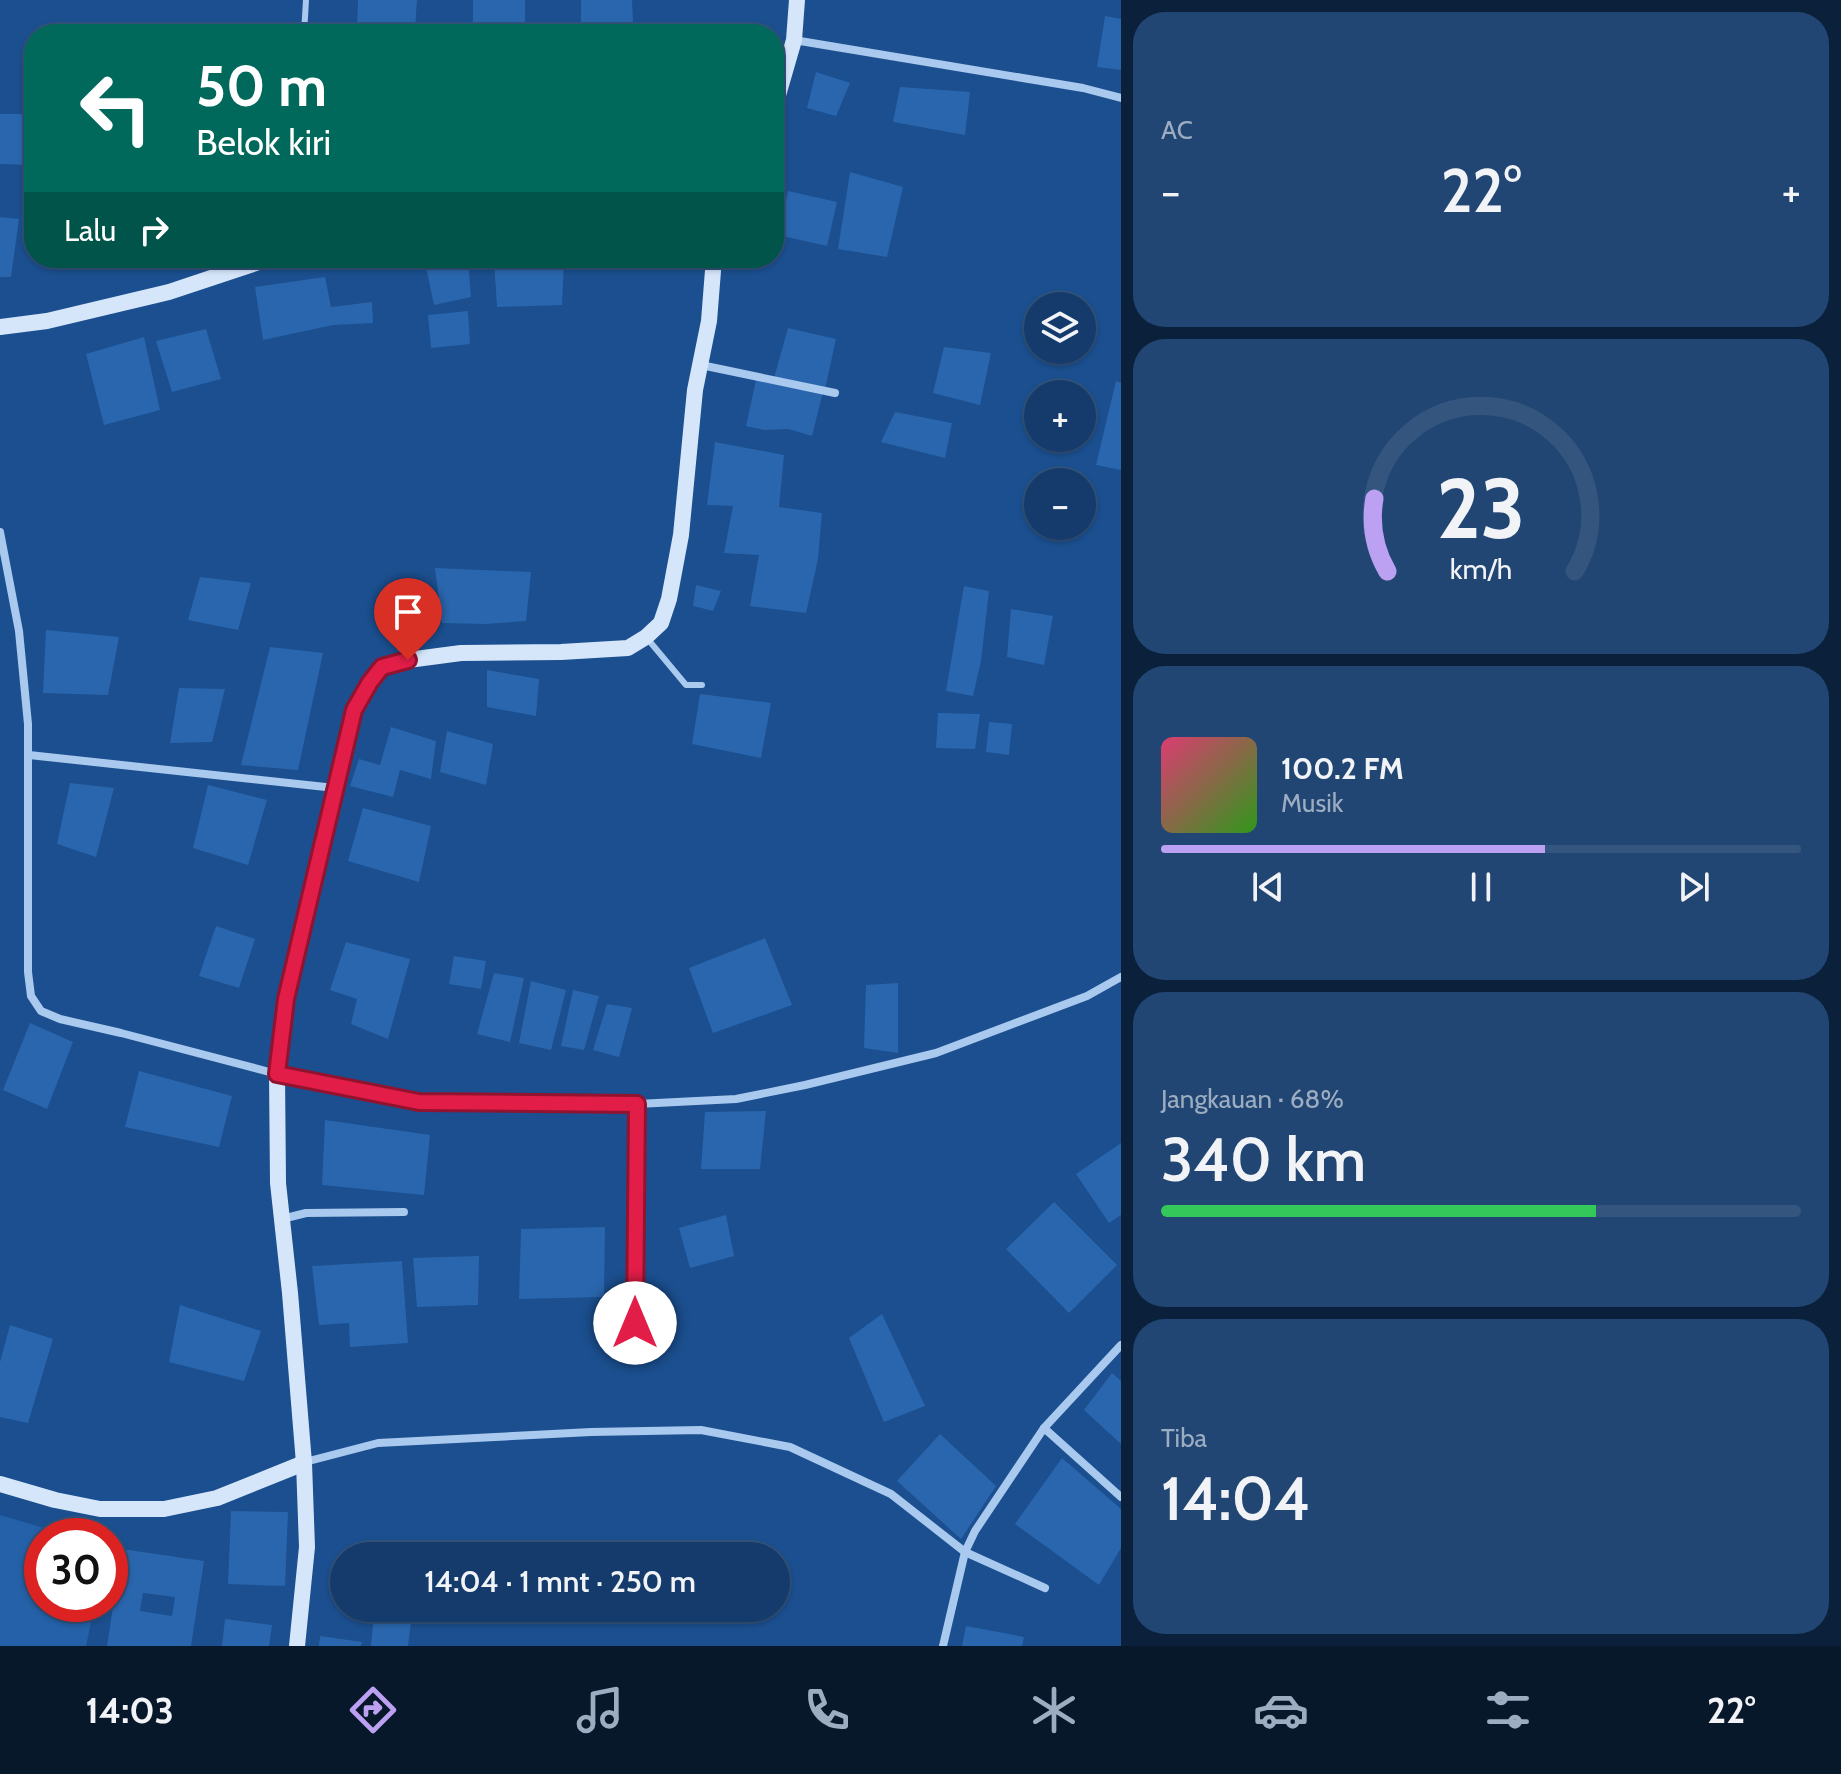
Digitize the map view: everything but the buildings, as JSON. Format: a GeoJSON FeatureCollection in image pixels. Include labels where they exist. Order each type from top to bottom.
{"type":"FeatureCollection","features":[{"type":"Feature","properties":{"kind":"street"},"geometry":{"type":"LineString","coordinates":[[784,74],[794,40],[797,0]]}},
{"type":"Feature","properties":{"kind":"street"},"geometry":{"type":"LineString","coordinates":[[794,40],[1083,88],[1121,98]]}},
{"type":"Feature","properties":{"kind":"street"},"geometry":{"type":"LineString","coordinates":[[0,327],[47,321],[169,292],[241,268]]}},
{"type":"Feature","properties":{"kind":"street"},"geometry":{"type":"LineString","coordinates":[[297,1646],[307,1547],[304,1463],[278,1183],[277,1074],[286,999],[354,710],[382,667],[461,653],[628,648],[661,623],[669,599],[681,535],[695,390],[709,321],[712,268]]}},
{"type":"Feature","properties":{"kind":"street"},"geometry":{"type":"LineString","coordinates":[[700,365],[835,393]]}},
{"type":"Feature","properties":{"kind":"street"},"geometry":{"type":"LineString","coordinates":[[0,532],[19,631],[28,724],[28,972],[31,996],[41,1011],[60,1019],[277,1074],[419,1102],[637,1104],[736,1099],[936,1053],[1087,996],[1121,977]]}},
{"type":"Feature","properties":{"kind":"street"},"geometry":{"type":"LineString","coordinates":[[29,755],[336,788]]}},
{"type":"Feature","properties":{"kind":"street"},"geometry":{"type":"LineString","coordinates":[[635,1323],[637,1104]]}},
{"type":"Feature","properties":{"kind":"street"},"geometry":{"type":"LineString","coordinates":[[282,1219],[306,1213],[404,1212]]}},
{"type":"Feature","properties":{"kind":"street"},"geometry":{"type":"LineString","coordinates":[[943,1646],[965,1552],[975,1531],[1044,1428],[1121,1345]]}},
{"type":"Feature","properties":{"kind":"street"},"geometry":{"type":"LineString","coordinates":[[1044,1428],[1121,1497]]}},
{"type":"Feature","properties":{"kind":"street"},"geometry":{"type":"LineString","coordinates":[[0,1484],[100,1509],[164,1509],[217,1498],[304,1463],[378,1443],[591,1432],[701,1430],[790,1447],[891,1494],[965,1552],[1045,1588]]}},
{"type":"Feature","properties":{"kind":"lane"},"geometry":{"type":"LineString","coordinates":[[305,24],[306,0]]}},
{"type":"Feature","properties":{"kind":"lane"},"geometry":{"type":"LineString","coordinates":[[646,637],[686,685],[702,685]]}},
{"type":"Feature","properties":{"kind":"shaded area"},"geometry":{"type":"Polygon","coordinates":[[[0,1515],[24,1522],[24,1622],[91,1622],[86,1646],[0,1646],[0,1515]]]}},
{"type":"Feature","properties":{"kind":"route"},"geometry":{"type":"LineString","coordinates":[[408,660],[382,667],[354,710],[286,999],[277,1074],[419,1102],[637,1104],[635,1323]]}}]}
